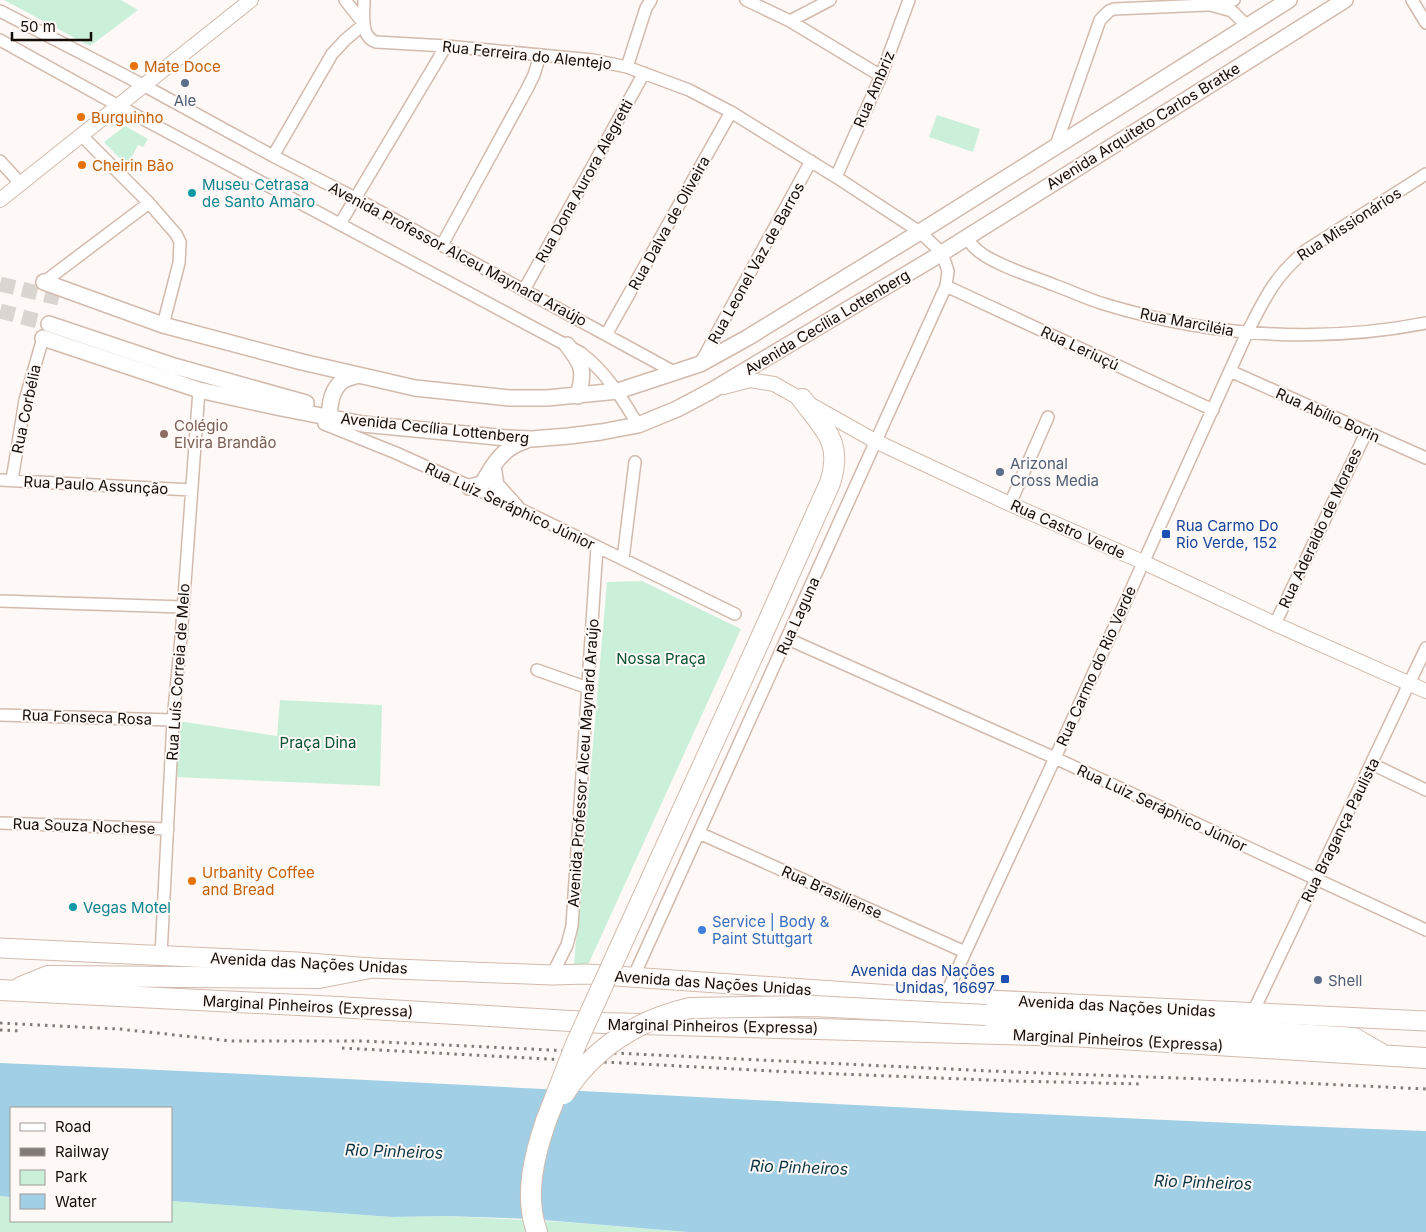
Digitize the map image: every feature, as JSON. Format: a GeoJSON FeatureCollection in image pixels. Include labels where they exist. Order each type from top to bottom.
{"type":"FeatureCollection","features":[{"type":"Feature","properties":{"kind":"highway"},"geometry":{"type":"LineString","coordinates":[[536,1232],[531,1193],[534,1163],[546,1121],[576,1044],[784,588],[834,471],[833,442],[802,399]]}},
{"type":"Feature","properties":{"kind":"highway","name":"Avenida das Nações Unidas"},"geometry":{"type":"LineString","coordinates":[[0,948],[297,962],[370,968],[552,975],[587,974],[944,998],[1426,1021]]}},
{"type":"Feature","properties":{"kind":"highway"},"geometry":{"type":"LineString","coordinates":[[7,990],[48,976],[320,978],[370,968]]}},
{"type":"Feature","properties":{"kind":"highway","name":"Marginal Pinheiros (Expressa)"},"geometry":{"type":"LineString","coordinates":[[7,990],[604,1023],[1072,1036],[1426,1058]]}},
{"type":"Feature","properties":{"kind":"highway"},"geometry":{"type":"LineString","coordinates":[[546,1121],[574,1077],[612,1042],[634,1028],[671,1013],[690,1008],[813,1006],[1152,1024],[1354,1038],[1384,1055]]}},
{"type":"Feature","properties":{"kind":"main road","name":"Avenida Arquiteto Carlos Bratke"},"geometry":{"type":"LineString","coordinates":[[942,253],[1345,0]]}},
{"type":"Feature","properties":{"kind":"main road","name":"Avenida Arquiteto Carlos Bratke"},"geometry":{"type":"LineString","coordinates":[[920,232],[1284,1]]}},
{"type":"Feature","properties":{"kind":"main road","name":"Avenida Cecília Lottenberg"},"geometry":{"type":"LineString","coordinates":[[44,282],[164,325],[302,362],[425,390],[519,398],[578,396],[618,392],[700,364],[747,338],[920,232]]}},
{"type":"Feature","properties":{"kind":"main road","name":"Avenida Cecília Lottenberg"},"geometry":{"type":"LineString","coordinates":[[46,331],[199,390],[363,424],[507,438],[532,438],[601,432],[638,425],[677,410],[942,253]]}},
{"type":"Feature","properties":{"kind":"main road"},"geometry":{"type":"LineString","coordinates":[[59,298],[203,346],[254,359],[302,362]]}},
{"type":"Feature","properties":{"kind":"main road"},"geometry":{"type":"LineString","coordinates":[[46,331],[174,366],[331,418],[334,392],[339,384],[359,375]]}},
{"type":"Feature","properties":{"kind":"main road"},"geometry":{"type":"LineString","coordinates":[[567,345],[581,362],[582,383],[578,396]]}},
{"type":"Feature","properties":{"kind":"main road"},"geometry":{"type":"LineString","coordinates":[[469,486],[482,484],[493,466],[512,445],[532,438]]}},
{"type":"Feature","properties":{"kind":"main road"},"geometry":{"type":"LineString","coordinates":[[493,466],[496,485],[516,507]]}},
{"type":"Feature","properties":{"kind":"street"},"geometry":{"type":"LineString","coordinates":[[0,200],[251,0]]}},
{"type":"Feature","properties":{"kind":"street","name":"Rua Ferreira do Alentejo"},"geometry":{"type":"LineString","coordinates":[[345,0],[364,24],[368,37],[376,42],[446,46],[593,60],[644,72],[689,90],[731,112],[836,177],[920,232],[942,253]]}},
{"type":"Feature","properties":{"kind":"street"},"geometry":{"type":"LineString","coordinates":[[273,156],[332,54],[364,24],[364,0]]}},
{"type":"Feature","properties":{"kind":"street"},"geometry":{"type":"LineString","coordinates":[[626,67],[646,8],[651,0]]}},
{"type":"Feature","properties":{"kind":"street"},"geometry":{"type":"LineString","coordinates":[[746,0],[790,21],[881,76]]}},
{"type":"Feature","properties":{"kind":"street"},"geometry":{"type":"LineString","coordinates":[[790,21],[830,0]]}},
{"type":"Feature","properties":{"kind":"street","name":"Rua Ambriz"},"geometry":{"type":"LineString","coordinates":[[836,177],[881,76],[910,0]]}},
{"type":"Feature","properties":{"kind":"street"},"geometry":{"type":"LineString","coordinates":[[1207,5],[1234,0]]}},
{"type":"Feature","properties":{"kind":"street"},"geometry":{"type":"LineString","coordinates":[[1412,0],[1426,23]]}},
{"type":"Feature","properties":{"kind":"street"},"geometry":{"type":"LineString","coordinates":[[1056,145],[1100,20],[1109,11],[1158,3],[1207,5],[1227,8],[1247,26]]}},
{"type":"Feature","properties":{"kind":"street","name":"Avenida Professor Alceu Maynard Araújo"},"geometry":{"type":"LineString","coordinates":[[0,11],[442,244],[676,373]]}},
{"type":"Feature","properties":{"kind":"street","name":"Avenida Professor Alceu Maynard Araújo"},"geometry":{"type":"LineString","coordinates":[[0,40],[117,105],[567,345],[588,359],[618,392],[638,425]]}},
{"type":"Feature","properties":{"kind":"street"},"geometry":{"type":"LineString","coordinates":[[340,224],[446,46]]}},
{"type":"Feature","properties":{"kind":"street"},"geometry":{"type":"LineString","coordinates":[[442,244],[527,89],[536,70],[540,55]]}},
{"type":"Feature","properties":{"kind":"street","name":"Rua Dona Aurora Alegretti"},"geometry":{"type":"LineString","coordinates":[[524,290],[644,72]]}},
{"type":"Feature","properties":{"kind":"street","name":"Rua Dalva de Oliveira"},"geometry":{"type":"LineString","coordinates":[[606,335],[731,112]]}},
{"type":"Feature","properties":{"kind":"street"},"geometry":{"type":"LineString","coordinates":[[81,134],[149,203],[176,234],[180,242],[179,263],[164,325]]}},
{"type":"Feature","properties":{"kind":"street"},"geometry":{"type":"LineString","coordinates":[[0,161],[20,183]]}},
{"type":"Feature","properties":{"kind":"street","name":"Rua Leonel Vaz de Barros"},"geometry":{"type":"LineString","coordinates":[[700,364],[811,161]]}},
{"type":"Feature","properties":{"kind":"street","name":"Rua Missionários"},"geometry":{"type":"LineString","coordinates":[[1247,333],[1269,291],[1289,264],[1305,251],[1426,174]]}},
{"type":"Feature","properties":{"kind":"street"},"geometry":{"type":"LineString","coordinates":[[44,282],[149,203]]}},
{"type":"Feature","properties":{"kind":"street","name":"Rua Marciléia"},"geometry":{"type":"LineString","coordinates":[[965,238],[988,257],[1030,276],[1102,304],[1176,322],[1247,333],[1288,336],[1363,333],[1426,323]]}},
{"type":"Feature","properties":{"kind":"street","name":"Rua Laguna"},"geometry":{"type":"LineString","coordinates":[[634,978],[946,286],[948,271],[942,253]]}},
{"type":"Feature","properties":{"kind":"street","name":"Rua Leriuçú"},"geometry":{"type":"LineString","coordinates":[[946,286],[1213,410]]}},
{"type":"Feature","properties":{"kind":"street","name":"Rua Corbélia"},"geometry":{"type":"LineString","coordinates":[[12,480],[25,400],[46,331]]}},
{"type":"Feature","properties":{"kind":"street","name":"Rua Carmo do Rio Verde"},"geometry":{"type":"LineString","coordinates":[[944,998],[1247,333]]}},
{"type":"Feature","properties":{"kind":"street","name":"Rua Abílio Borin"},"geometry":{"type":"LineString","coordinates":[[1230,371],[1426,458]]}},
{"type":"Feature","properties":{"kind":"street","name":"Rua Castro Verde"},"geometry":{"type":"LineString","coordinates":[[711,391],[736,382],[758,380],[774,384],[875,441],[1010,504],[1143,562],[1275,624],[1426,691]]}},
{"type":"Feature","properties":{"kind":"street","name":"Rua Luís Correia de Melo"},"geometry":{"type":"LineString","coordinates":[[161,955],[173,720],[199,390]]}},
{"type":"Feature","properties":{"kind":"street","name":"Rua Luiz Seráphico Júnior"},"geometry":{"type":"LineString","coordinates":[[331,418],[396,453],[516,507],[735,614]]}},
{"type":"Feature","properties":{"kind":"street"},"geometry":{"type":"LineString","coordinates":[[1010,504],[1048,418]]}},
{"type":"Feature","properties":{"kind":"street","name":"Rua Aderaldo de Moraes"},"geometry":{"type":"LineString","coordinates":[[1275,624],[1366,433]]}},
{"type":"Feature","properties":{"kind":"street"},"geometry":{"type":"LineString","coordinates":[[623,559],[635,462]]}},
{"type":"Feature","properties":{"kind":"street","name":"Rua Paulo Assunção"},"geometry":{"type":"LineString","coordinates":[[0,480],[192,490]]}},
{"type":"Feature","properties":{"kind":"street","name":"Avenida Professor Alceu Maynard Araújo"},"geometry":{"type":"LineString","coordinates":[[552,975],[567,945],[572,926],[598,547]]}},
{"type":"Feature","properties":{"kind":"street"},"geometry":{"type":"LineString","coordinates":[[0,601],[183,607]]}},
{"type":"Feature","properties":{"kind":"street","name":"Rua Luiz Seráphico Júnior"},"geometry":{"type":"LineString","coordinates":[[788,639],[1055,758],[1426,930]]}},
{"type":"Feature","properties":{"kind":"street","name":"Rua Bragança Paulista"},"geometry":{"type":"LineString","coordinates":[[1253,1012],[1426,648]]}},
{"type":"Feature","properties":{"kind":"street"},"geometry":{"type":"LineString","coordinates":[[537,670],[588,688]]}},
{"type":"Feature","properties":{"kind":"street","name":"Rua Fonseca Rosa"},"geometry":{"type":"LineString","coordinates":[[0,715],[173,720]]}},
{"type":"Feature","properties":{"kind":"street"},"geometry":{"type":"LineString","coordinates":[[1372,764],[1426,790]]}},
{"type":"Feature","properties":{"kind":"street","name":"Rua Souza Nochese"},"geometry":{"type":"LineString","coordinates":[[0,823],[168,829]]}},
{"type":"Feature","properties":{"kind":"street","name":"Rua Brasiliense"},"geometry":{"type":"LineString","coordinates":[[699,833],[965,952]]}},
{"type":"Feature","properties":{"kind":"green space"},"geometry":{"type":"Polygon","coordinates":[[[4,0],[121,0],[138,10],[90,46],[4,0]]]}},
{"type":"Feature","properties":{"kind":"green space"},"geometry":{"type":"Polygon","coordinates":[[[937,115],[980,129],[973,152],[929,137],[937,115]]]}},
{"type":"Feature","properties":{"kind":"green space"},"geometry":{"type":"Polygon","coordinates":[[[125,126],[148,139],[143,147],[138,145],[127,166],[104,142],[125,126]]]}},
{"type":"Feature","properties":{"kind":"green space","name":"Nossa Praça"},"geometry":{"type":"Polygon","coordinates":[[[642,581],[741,629],[588,965],[574,964],[607,582],[642,581]]]}},
{"type":"Feature","properties":{"kind":"green space","name":"Praça Dina"},"geometry":{"type":"Polygon","coordinates":[[[280,700],[382,705],[380,786],[174,777],[178,721],[277,736],[280,700]]]}},
{"type":"Feature","properties":{"kind":"green space"},"geometry":{"type":"Polygon","coordinates":[[[0,1196],[10,1197],[10,1222],[172,1222],[172,1201],[392,1217],[446,1216],[564,1222],[688,1232],[0,1232],[0,1196]]]}},
{"type":"Feature","properties":{"kind":"water","name":"Rio Pinheiros"},"geometry":{"type":"Polygon","coordinates":[[[0,1063],[1069,1116],[1426,1131],[1426,1232],[688,1232],[531,1219],[446,1216],[392,1217],[172,1201],[172,1107],[10,1107],[10,1197],[0,1196],[0,1063]]]}},
{"type":"Feature","properties":{"kind":"tunnel"},"geometry":{"type":"LineString","coordinates":[[0,284],[59,298]]}},
{"type":"Feature","properties":{"kind":"tunnel"},"geometry":{"type":"LineString","coordinates":[[0,311],[49,324]]}},
{"type":"Feature","properties":{"kind":"railway"},"geometry":{"type":"LineString","coordinates":[[0,1023],[119,1029],[232,1041],[362,1041],[1012,1072],[1426,1089]]}},
{"type":"Feature","properties":{"kind":"railway"},"geometry":{"type":"LineString","coordinates":[[0,1030],[22,1031]]}},
{"type":"Feature","properties":{"kind":"railway"},"geometry":{"type":"LineString","coordinates":[[342,1048],[791,1072],[1143,1084]]}},
{"type":"Feature","properties":{"kind":"place","name":"Mate Doce"},"geometry":{"type":"Point","coordinates":[134,66]}},
{"type":"Feature","properties":{"kind":"place","name":"Ale"},"geometry":{"type":"Point","coordinates":[185,83]}},
{"type":"Feature","properties":{"kind":"place","name":"Burguinho"},"geometry":{"type":"Point","coordinates":[81,117]}},
{"type":"Feature","properties":{"kind":"place","name":"Cheirin Bão"},"geometry":{"type":"Point","coordinates":[82,165]}},
{"type":"Feature","properties":{"kind":"place","name":"Museu Cetrasa de Santo Amaro"},"geometry":{"type":"Point","coordinates":[192,193]}},
{"type":"Feature","properties":{"kind":"place","name":"Colégio Elvira Brandão"},"geometry":{"type":"Point","coordinates":[164,434]}},
{"type":"Feature","properties":{"kind":"place","name":"Arizonal Cross Media"},"geometry":{"type":"Point","coordinates":[1000,472]}},
{"type":"Feature","properties":{"kind":"place","name":"Rua Carmo Do Rio Verde, 152"},"geometry":{"type":"Point","coordinates":[1166,534]}},
{"type":"Feature","properties":{"kind":"place","name":"Urbanity Coffee and Bread"},"geometry":{"type":"Point","coordinates":[192,881]}},
{"type":"Feature","properties":{"kind":"place","name":"Vegas Motel"},"geometry":{"type":"Point","coordinates":[73,907]}},
{"type":"Feature","properties":{"kind":"place","name":"Service | Body & Paint Stuttgart"},"geometry":{"type":"Point","coordinates":[702,930]}},
{"type":"Feature","properties":{"kind":"place","name":"Avenida das Nações Unidas, 16697"},"geometry":{"type":"Point","coordinates":[1005,979]}},
{"type":"Feature","properties":{"kind":"place","name":"Shell"},"geometry":{"type":"Point","coordinates":[1318,980]}}]}
